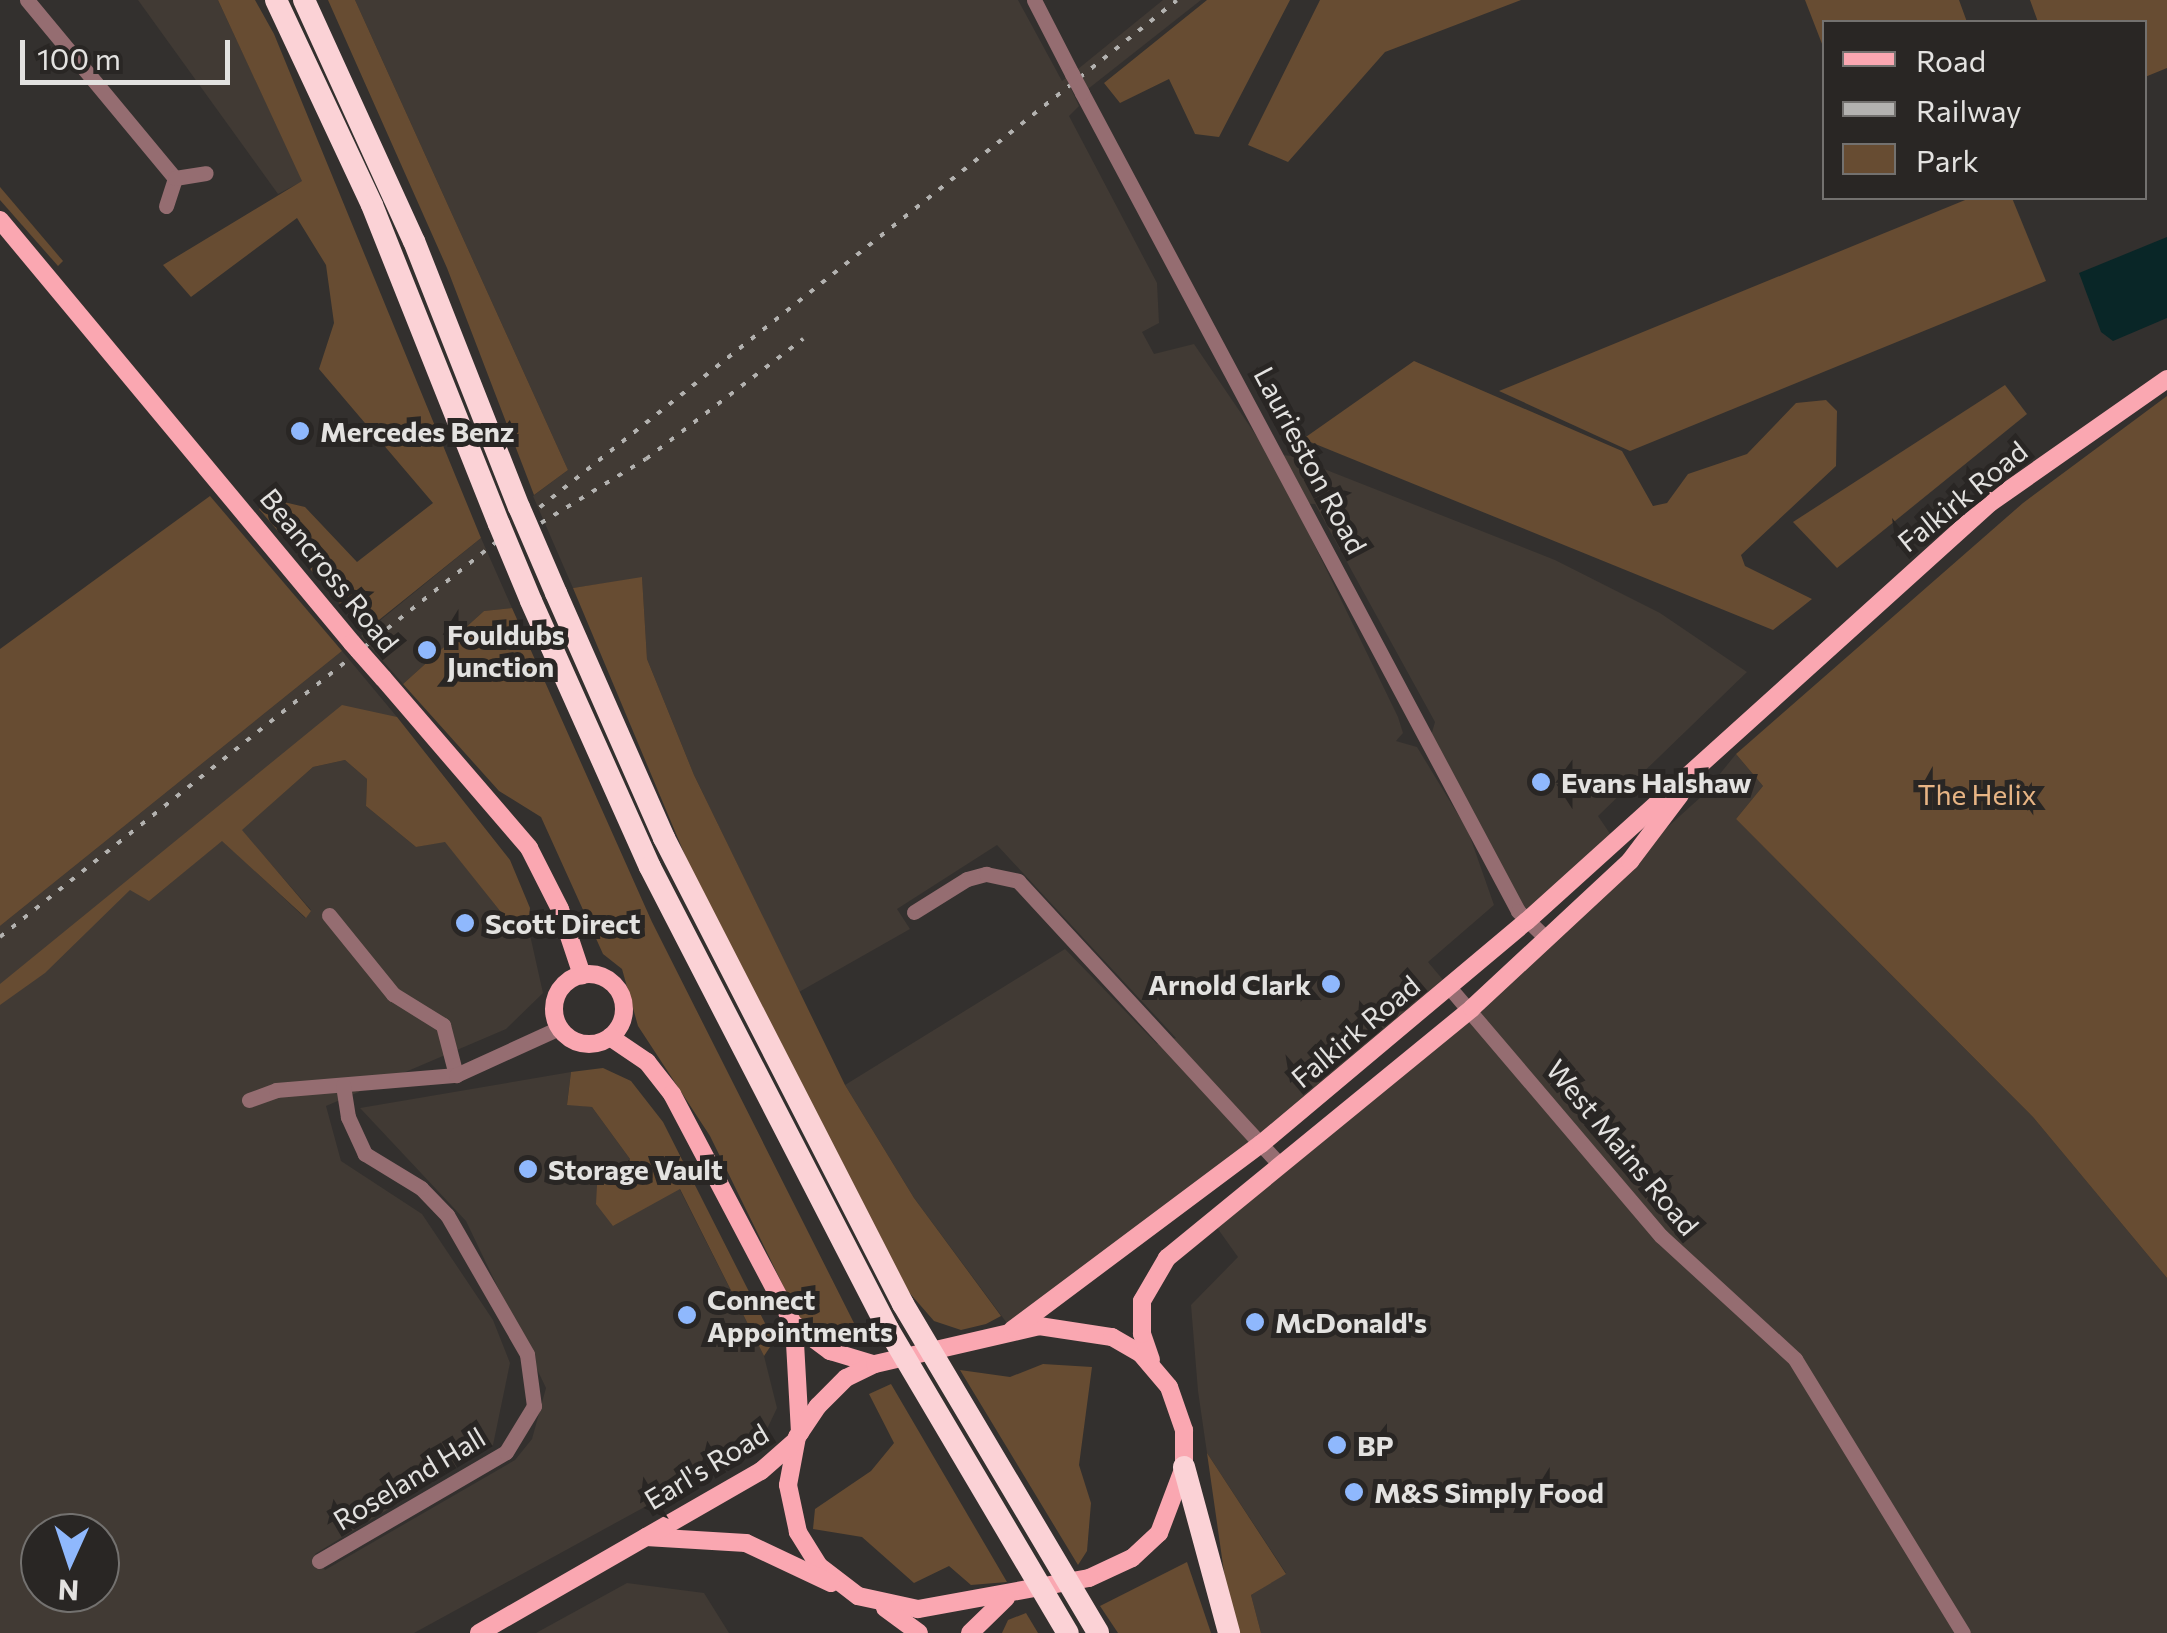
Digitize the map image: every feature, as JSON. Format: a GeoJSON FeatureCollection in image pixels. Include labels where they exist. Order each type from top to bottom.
{"type":"FeatureCollection","features":[{"type":"Feature","properties":{"kind":"highway"},"geometry":{"type":"LineString","coordinates":[[276,0],[372,205],[531,602],[666,898],[888,1330],[1068,1633]]}},
{"type":"Feature","properties":{"kind":"highway"},"geometry":{"type":"LineString","coordinates":[[304,0],[414,242],[519,507],[664,838],[903,1304],[1098,1633]]}},
{"type":"Feature","properties":{"kind":"highway"},"geometry":{"type":"LineString","coordinates":[[1184,1467],[1229,1633]]}},
{"type":"Feature","properties":{"kind":"main road","name":"Beancross Road"},"geometry":{"type":"LineString","coordinates":[[0,220],[352,643],[529,848],[560,909],[582,975]]}},
{"type":"Feature","properties":{"kind":"main road","name":"Falkirk Road"},"geometry":{"type":"LineString","coordinates":[[1012,1330],[1261,1144],[1527,921],[1990,502],[2167,379]]}},
{"type":"Feature","properties":{"kind":"main road","name":"Falkirk Road"},"geometry":{"type":"LineString","coordinates":[[1154,1366],[1141,1319],[1154,1274],[1280,1164],[1472,1008],[1547,939],[1630,861],[1714,751]]}},
{"type":"Feature","properties":{"kind":"main road"},"geometry":{"type":"LineString","coordinates":[[610,1038],[624,1014],[622,996],[604,978],[582,975],[558,994],[560,1028],[582,1044],[610,1038],[646,1062],[672,1094],[794,1325],[798,1436],[788,1485],[798,1532],[819,1566],[920,1633]]}},
{"type":"Feature","properties":{"kind":"main road"},"geometry":{"type":"LineString","coordinates":[[794,1325],[830,1351],[875,1364]]}},
{"type":"Feature","properties":{"kind":"main road"},"geometry":{"type":"LineString","coordinates":[[798,1436],[838,1384],[875,1364],[1012,1330],[1088,1329],[1125,1343],[1154,1366],[1179,1408],[1184,1467],[1170,1518],[1132,1558],[1089,1578],[918,1610],[867,1600]]}},
{"type":"Feature","properties":{"kind":"main road","name":"Earl's Road"},"geometry":{"type":"LineString","coordinates":[[480,1633],[774,1462],[798,1436]]}},
{"type":"Feature","properties":{"kind":"main road","name":"Earl's Road"},"geometry":{"type":"LineString","coordinates":[[640,1538],[746,1544],[867,1600]]}},
{"type":"Feature","properties":{"kind":"main road"},"geometry":{"type":"LineString","coordinates":[[970,1633],[1014,1592]]}},
{"type":"Feature","properties":{"kind":"street"},"geometry":{"type":"LineString","coordinates":[[27,0],[174,178]]}},
{"type":"Feature","properties":{"kind":"street","name":"Laurieston Road"},"geometry":{"type":"LineString","coordinates":[[1034,0],[1527,921],[1547,939]]}},
{"type":"Feature","properties":{"kind":"street"},"geometry":{"type":"LineString","coordinates":[[174,178],[206,173]]}},
{"type":"Feature","properties":{"kind":"street"},"geometry":{"type":"LineString","coordinates":[[166,206],[174,178]]}},
{"type":"Feature","properties":{"kind":"street"},"geometry":{"type":"LineString","coordinates":[[914,912],[967,879],[986,874],[1018,881],[1280,1164]]}},
{"type":"Feature","properties":{"kind":"street"},"geometry":{"type":"LineString","coordinates":[[329,915],[392,994],[442,1025],[456,1076]]}},
{"type":"Feature","properties":{"kind":"street","name":"West Mains Road"},"geometry":{"type":"LineString","coordinates":[[1449,987],[1472,1008],[1661,1236],[1795,1359],[1963,1633]]}},
{"type":"Feature","properties":{"kind":"street"},"geometry":{"type":"LineString","coordinates":[[249,1100],[276,1090],[456,1076],[560,1028]]}},
{"type":"Feature","properties":{"kind":"street","name":"Roseland Hall"},"geometry":{"type":"LineString","coordinates":[[319,1561],[506,1452],[534,1406],[535,1374],[527,1354],[447,1216],[422,1188],[365,1154],[348,1117],[343,1085]]}},
{"type":"Feature","properties":{"kind":"shaded area"},"geometry":{"type":"Polygon","coordinates":[[[138,0],[218,0],[303,181],[278,194],[138,0]]]}},
{"type":"Feature","properties":{"kind":"shaded area"},"geometry":{"type":"Polygon","coordinates":[[[355,0],[1018,0],[1062,81],[1066,78],[1079,106],[1069,116],[1157,283],[1159,323],[1142,332],[1154,354],[1194,344],[1268,453],[1291,456],[1555,560],[1660,613],[1747,672],[1598,816],[1617,844],[1527,921],[1430,739],[1435,722],[1315,504],[1294,503],[1398,717],[1403,733],[1396,741],[1417,747],[1468,831],[1494,905],[1428,962],[1449,987],[1012,1330],[914,1198],[845,1085],[1065,949],[1157,1044],[1176,1038],[997,845],[897,909],[910,929],[799,992],[694,775],[647,659],[642,578],[573,588],[533,496],[568,470],[355,0]]]}},
{"type":"Feature","properties":{"kind":"shaded area"},"geometry":{"type":"Polygon","coordinates":[[[1163,0],[1201,0],[1088,89],[1078,69],[1163,0]]]}},
{"type":"Feature","properties":{"kind":"shaded area"},"geometry":{"type":"Polygon","coordinates":[[[481,538],[512,608],[484,611],[403,684],[361,636],[481,538]]]}},
{"type":"Feature","properties":{"kind":"shaded area"},"geometry":{"type":"Polygon","coordinates":[[[342,651],[397,717],[345,734],[149,901],[222,840],[305,918],[311,910],[241,830],[313,767],[345,760],[367,779],[366,806],[416,847],[445,841],[508,921],[528,926],[543,993],[506,1029],[326,1106],[341,1161],[422,1214],[493,1320],[510,1363],[493,1445],[315,1554],[325,1570],[515,1460],[532,1439],[546,1388],[466,1221],[360,1108],[571,1072],[567,1104],[592,1107],[630,1159],[613,1226],[679,1188],[764,1356],[777,1408],[760,1444],[414,1633],[0,1633],[0,926],[342,651]]]}},
{"type":"Feature","properties":{"kind":"shaded area"},"geometry":{"type":"Polygon","coordinates":[[[1736,754],[1763,786],[1736,819],[2033,1117],[2167,1278],[2167,1633],[1261,1633],[1251,1595],[1286,1573],[1207,1453],[1198,1391],[1191,1305],[1238,1257],[1213,1222],[1630,861],[1702,796],[1736,754]]]}},
{"type":"Feature","properties":{"kind":"shaded area"},"geometry":{"type":"Polygon","coordinates":[[[627,1583],[704,1593],[729,1633],[536,1633],[627,1583]]]}},
{"type":"Feature","properties":{"kind":"green space"},"geometry":{"type":"Polygon","coordinates":[[[218,0],[255,0],[274,34],[481,538],[364,632],[259,509],[271,499],[305,507],[357,562],[433,503],[319,369],[334,323],[326,265],[297,218],[191,297],[163,265],[302,181],[218,0]]]}},
{"type":"Feature","properties":{"kind":"green space"},"geometry":{"type":"Polygon","coordinates":[[[328,0],[355,0],[568,470],[534,495],[447,268],[328,0]]]}},
{"type":"Feature","properties":{"kind":"green space"},"geometry":{"type":"Polygon","coordinates":[[[1207,0],[1290,0],[1219,137],[1195,134],[1169,79],[1120,103],[1104,83],[1207,0]]]}},
{"type":"Feature","properties":{"kind":"green space"},"geometry":{"type":"Polygon","coordinates":[[[1320,0],[1521,0],[1385,52],[1288,162],[1248,145],[1320,0]]]}},
{"type":"Feature","properties":{"kind":"green space"},"geometry":{"type":"Polygon","coordinates":[[[1805,0],[1959,0],[1966,20],[1822,20],[1822,44],[1805,0]]]}},
{"type":"Feature","properties":{"kind":"green space"},"geometry":{"type":"Polygon","coordinates":[[[2030,0],[2167,0],[2167,68],[2147,76],[2147,20],[2037,20],[2030,0]]]}},
{"type":"Feature","properties":{"kind":"green space"},"geometry":{"type":"Polygon","coordinates":[[[0,187],[63,261],[58,266],[0,200],[0,187]]]}},
{"type":"Feature","properties":{"kind":"green space"},"geometry":{"type":"Polygon","coordinates":[[[1965,200],[2013,200],[2046,281],[1630,451],[1499,391],[1965,200]]]}},
{"type":"Feature","properties":{"kind":"green space"},"geometry":{"type":"Polygon","coordinates":[[[1414,361],[1622,451],[1653,506],[1667,503],[1688,474],[1747,454],[1796,403],[1826,400],[1837,411],[1836,466],[1741,555],[1745,566],[1812,599],[1773,630],[1303,439],[1414,361]]]}},
{"type":"Feature","properties":{"kind":"green space"},"geometry":{"type":"Polygon","coordinates":[[[2005,385],[2027,414],[1837,568],[1793,522],[2005,385]]]}},
{"type":"Feature","properties":{"kind":"green space","name":"The Helix"},"geometry":{"type":"Polygon","coordinates":[[[2167,396],[2167,1278],[2033,1117],[1736,819],[1763,786],[1736,754],[2023,503],[2167,396]]]}},
{"type":"Feature","properties":{"kind":"green space"},"geometry":{"type":"Polygon","coordinates":[[[210,496],[342,651],[0,926],[0,649],[210,496]]]}},
{"type":"Feature","properties":{"kind":"green space"},"geometry":{"type":"Polygon","coordinates":[[[642,577],[647,659],[694,775],[845,1085],[914,1198],[1001,1316],[986,1324],[961,1330],[934,1321],[907,1290],[700,891],[573,588],[642,577]]]}},
{"type":"Feature","properties":{"kind":"green space"},"geometry":{"type":"Polygon","coordinates":[[[512,608],[652,922],[857,1329],[848,1342],[824,1343],[802,1324],[710,1136],[638,1026],[622,969],[603,954],[541,817],[499,791],[403,684],[484,611],[512,608]]]}},
{"type":"Feature","properties":{"kind":"green space"},"geometry":{"type":"Polygon","coordinates":[[[342,705],[397,717],[510,860],[530,908],[528,926],[508,921],[445,842],[416,847],[366,806],[367,779],[345,760],[313,767],[242,830],[311,911],[306,918],[222,841],[149,901],[130,890],[45,973],[0,1005],[0,984],[342,705]]]}},
{"type":"Feature","properties":{"kind":"green space"},"geometry":{"type":"Polygon","coordinates":[[[603,1068],[631,1081],[663,1122],[774,1341],[764,1356],[680,1189],[613,1226],[596,1204],[597,1185],[622,1180],[630,1159],[592,1107],[567,1105],[571,1072],[603,1068]]]}},
{"type":"Feature","properties":{"kind":"green space"},"geometry":{"type":"Polygon","coordinates":[[[1043,1364],[1092,1367],[1079,1465],[1091,1503],[1087,1551],[1078,1565],[960,1370],[1010,1377],[1043,1364]]]}},
{"type":"Feature","properties":{"kind":"green space"},"geometry":{"type":"Polygon","coordinates":[[[891,1384],[1007,1582],[971,1585],[949,1566],[914,1583],[862,1537],[813,1529],[815,1509],[871,1471],[894,1443],[869,1394],[891,1384]]]}},
{"type":"Feature","properties":{"kind":"green space"},"geometry":{"type":"Polygon","coordinates":[[[1207,1453],[1286,1574],[1251,1595],[1261,1633],[1238,1633],[1228,1600],[1207,1453]]]}},
{"type":"Feature","properties":{"kind":"green space"},"geometry":{"type":"Polygon","coordinates":[[[1187,1562],[1211,1633],[1118,1633],[1100,1606],[1187,1562]]]}},
{"type":"Feature","properties":{"kind":"green space"},"geometry":{"type":"Polygon","coordinates":[[[1026,1613],[1038,1633],[1002,1633],[1008,1620],[1026,1613]]]}},
{"type":"Feature","properties":{"kind":"water"},"geometry":{"type":"Polygon","coordinates":[[[2167,237],[2167,318],[2113,341],[2101,332],[2079,273],[2167,237]]]}},
{"type":"Feature","properties":{"kind":"railway"},"geometry":{"type":"LineString","coordinates":[[0,937],[1177,0]]}},
{"type":"Feature","properties":{"kind":"railway"},"geometry":{"type":"LineString","coordinates":[[541,523],[646,459],[803,339]]}},
{"type":"Feature","properties":{"kind":"place","name":"Mercedes Benz"},"geometry":{"type":"Point","coordinates":[300,431]}},
{"type":"Feature","properties":{"kind":"place","name":"Fouldubs Junction"},"geometry":{"type":"Point","coordinates":[427,650]}},
{"type":"Feature","properties":{"kind":"place","name":"Evans Halshaw"},"geometry":{"type":"Point","coordinates":[1541,782]}},
{"type":"Feature","properties":{"kind":"place","name":"Scott Direct"},"geometry":{"type":"Point","coordinates":[465,923]}},
{"type":"Feature","properties":{"kind":"place","name":"Arnold Clark"},"geometry":{"type":"Point","coordinates":[1331,984]}},
{"type":"Feature","properties":{"kind":"place","name":"Storage Vault"},"geometry":{"type":"Point","coordinates":[528,1169]}},
{"type":"Feature","properties":{"kind":"place","name":"Connect Appointments"},"geometry":{"type":"Point","coordinates":[687,1315]}},
{"type":"Feature","properties":{"kind":"place","name":"McDonald's"},"geometry":{"type":"Point","coordinates":[1255,1322]}},
{"type":"Feature","properties":{"kind":"place","name":"BP"},"geometry":{"type":"Point","coordinates":[1337,1445]}},
{"type":"Feature","properties":{"kind":"place","name":"M&S Simply Food"},"geometry":{"type":"Point","coordinates":[1354,1492]}}]}
